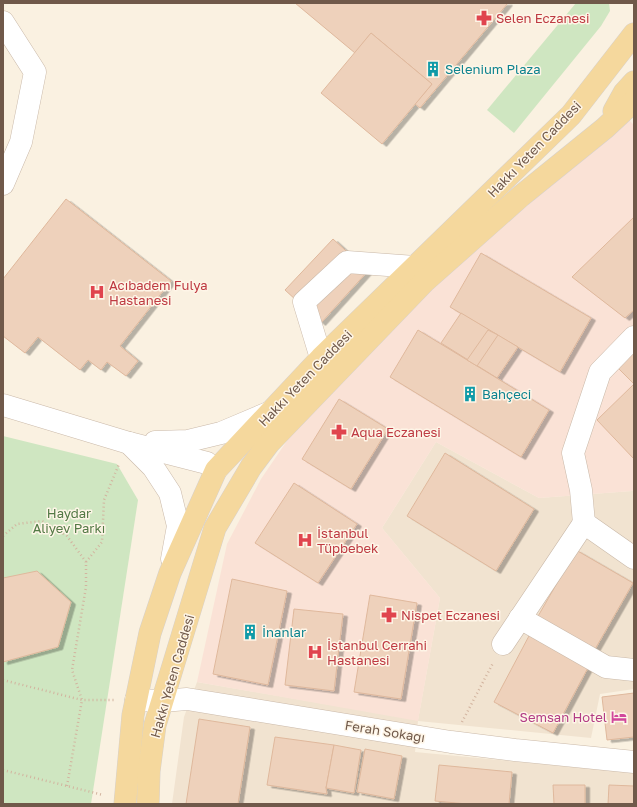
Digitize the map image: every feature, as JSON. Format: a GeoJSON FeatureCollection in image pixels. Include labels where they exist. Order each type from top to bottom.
{"type":"FeatureCollection","features":[{"type":"Feature","properties":{"kind":"main road","name":"Hakkı Yeten Caddesi"},"geometry":{"type":"LineString","coordinates":[[125,802],[133,715],[150,634],[170,573],[216,470],[273,411],[321,358],[571,115],[634,34]]}},
{"type":"Feature","properties":{"kind":"main road"},"geometry":{"type":"LineString","coordinates":[[605,128],[624,93],[634,82]]}},
{"type":"Feature","properties":{"kind":"main road","name":"Hakkı Yeten Caddesi"},"geometry":{"type":"LineString","coordinates":[[148,804],[149,771],[154,733],[162,701],[215,528],[252,467],[269,443],[424,282],[521,196],[605,128],[634,101]]}},
{"type":"Feature","properties":{"kind":"main road"},"geometry":{"type":"LineString","coordinates":[[216,470],[252,467]]}},
{"type":"Feature","properties":{"kind":"street"},"geometry":{"type":"LineString","coordinates":[[3,22],[35,72],[21,142],[3,184]]}},
{"type":"Feature","properties":{"kind":"street"},"geometry":{"type":"LineString","coordinates":[[321,358],[304,302],[347,262],[416,267]]}},
{"type":"Feature","properties":{"kind":"street"},"geometry":{"type":"LineString","coordinates":[[503,644],[584,524],[581,490],[573,453],[600,372],[634,337]]}},
{"type":"Feature","properties":{"kind":"street"},"geometry":{"type":"LineString","coordinates":[[3,405],[129,443],[207,463],[216,470]]}},
{"type":"Feature","properties":{"kind":"street"},"geometry":{"type":"LineString","coordinates":[[129,443],[188,441],[221,433],[273,411]]}},
{"type":"Feature","properties":{"kind":"street"},"geometry":{"type":"LineString","coordinates":[[129,443],[153,467],[170,493],[178,526],[170,573]]}},
{"type":"Feature","properties":{"kind":"street"},"geometry":{"type":"LineString","coordinates":[[584,524],[634,558]]}},
{"type":"Feature","properties":{"kind":"street"},"geometry":{"type":"LineString","coordinates":[[520,618],[606,667],[634,670]]}},
{"type":"Feature","properties":{"kind":"street","name":"Ferah Sokağı"},"geometry":{"type":"LineString","coordinates":[[136,700],[162,701],[187,699],[451,742],[634,762]]}},
{"type":"Feature","properties":{"kind":"path"},"geometry":{"type":"LineString","coordinates":[[86,562],[102,542],[104,500],[129,443]]}},
{"type":"Feature","properties":{"kind":"path"},"geometry":{"type":"LineString","coordinates":[[3,536],[17,524],[42,521],[67,536],[86,562],[86,587],[72,670],[82,700],[67,786]]}},
{"type":"Feature","properties":{"kind":"path"},"geometry":{"type":"LineString","coordinates":[[451,742],[503,644]]}},
{"type":"Feature","properties":{"kind":"path"},"geometry":{"type":"LineString","coordinates":[[3,680],[82,700],[136,700]]}},
{"type":"Feature","properties":{"kind":"path"},"geometry":{"type":"LineString","coordinates":[[3,770],[125,802]]}},
{"type":"Feature","properties":{"kind":"shaded area"},"geometry":{"type":"Polygon","coordinates":[[[627,118],[634,125],[634,489],[632,491],[539,498],[436,442],[382,528],[440,598],[418,721],[197,682],[227,544],[261,479],[329,379],[627,118]]]}},
{"type":"Feature","properties":{"kind":"shaded area"},"geometry":{"type":"Polygon","coordinates":[[[436,442],[539,498],[632,491],[634,489],[634,689],[600,694],[591,738],[418,721],[415,752],[634,773],[634,804],[172,804],[184,717],[197,682],[418,720],[440,598],[382,528],[436,442]]]}},
{"type":"Feature","properties":{"kind":"green space"},"geometry":{"type":"Polygon","coordinates":[[[576,3],[609,3],[610,11],[601,26],[514,133],[487,110],[576,3]]]}},
{"type":"Feature","properties":{"kind":"green space","name":"Haydar Aliyev Parkı"},"geometry":{"type":"Polygon","coordinates":[[[3,436],[117,464],[138,500],[91,804],[3,804],[3,436]]]}},
{"type":"Feature","properties":{"kind":"building","name":"Selenium Plaza"},"geometry":{"type":"Polygon","coordinates":[[[295,3],[508,3],[420,108],[415,104],[432,84],[371,33],[355,53],[295,3]]]}},
{"type":"Feature","properties":{"kind":"building"},"geometry":{"type":"Polygon","coordinates":[[[371,33],[432,84],[382,144],[321,93],[371,33]]]}},
{"type":"Feature","properties":{"kind":"building"},"geometry":{"type":"Polygon","coordinates":[[[66,199],[171,281],[120,346],[138,361],[126,376],[107,362],[101,370],[88,360],[80,370],[38,337],[25,353],[3,336],[3,279],[66,199]]]}},
{"type":"Feature","properties":{"kind":"building"},"geometry":{"type":"Polygon","coordinates":[[[634,217],[634,310],[625,318],[572,277],[634,217]]]}},
{"type":"Feature","properties":{"kind":"building"},"geometry":{"type":"Polygon","coordinates":[[[333,239],[368,271],[321,323],[285,290],[333,239]]]}},
{"type":"Feature","properties":{"kind":"building"},"geometry":{"type":"Polygon","coordinates":[[[481,253],[591,318],[560,372],[450,307],[481,253]]]}},
{"type":"Feature","properties":{"kind":"building"},"geometry":{"type":"Polygon","coordinates":[[[461,313],[518,347],[497,378],[441,343],[461,313]]]}},
{"type":"Feature","properties":{"kind":"building","name":"Bahçeci"},"geometry":{"type":"Polygon","coordinates":[[[418,330],[549,410],[521,457],[390,377],[418,330]]]}},
{"type":"Feature","properties":{"kind":"building"},"geometry":{"type":"Polygon","coordinates":[[[488,330],[498,335],[477,366],[467,360],[488,330]]]}},
{"type":"Feature","properties":{"kind":"building"},"geometry":{"type":"Polygon","coordinates":[[[634,353],[634,384],[618,368],[634,353]]]}},
{"type":"Feature","properties":{"kind":"building"},"geometry":{"type":"Polygon","coordinates":[[[634,384],[634,459],[597,420],[634,384]]]}},
{"type":"Feature","properties":{"kind":"building"},"geometry":{"type":"Polygon","coordinates":[[[339,399],[388,429],[351,489],[302,459],[339,399]]]}},
{"type":"Feature","properties":{"kind":"building"},"geometry":{"type":"Polygon","coordinates":[[[445,453],[534,509],[496,571],[407,516],[445,453]]]}},
{"type":"Feature","properties":{"kind":"building"},"geometry":{"type":"Polygon","coordinates":[[[294,483],[357,524],[318,583],[255,543],[294,483]]]}},
{"type":"Feature","properties":{"kind":"building"},"geometry":{"type":"Polygon","coordinates":[[[576,550],[633,583],[594,651],[537,618],[576,550]]]}},
{"type":"Feature","properties":{"kind":"building"},"geometry":{"type":"Polygon","coordinates":[[[37,571],[71,602],[58,647],[3,662],[3,578],[37,571]]]}},
{"type":"Feature","properties":{"kind":"building","name":"İnanlar"},"geometry":{"type":"Polygon","coordinates":[[[232,579],[287,591],[268,685],[213,674],[232,579]]]}},
{"type":"Feature","properties":{"kind":"building"},"geometry":{"type":"Polygon","coordinates":[[[370,595],[417,603],[401,699],[354,692],[370,595]]]}},
{"type":"Feature","properties":{"kind":"building","name":"İstanbul Cerrahi Hastanesi"},"geometry":{"type":"Polygon","coordinates":[[[294,609],[343,614],[334,691],[285,685],[294,609]]]}},
{"type":"Feature","properties":{"kind":"building"},"geometry":{"type":"Polygon","coordinates":[[[530,634],[589,666],[553,733],[494,702],[530,634]]]}},
{"type":"Feature","properties":{"kind":"building","name":"Semsan Hotel"},"geometry":{"type":"Polygon","coordinates":[[[634,693],[634,737],[607,740],[602,697],[634,693]]]}},
{"type":"Feature","properties":{"kind":"building"},"geometry":{"type":"Polygon","coordinates":[[[199,719],[250,727],[238,804],[186,804],[199,719]]]}},
{"type":"Feature","properties":{"kind":"building"},"geometry":{"type":"Polygon","coordinates":[[[275,737],[334,745],[326,788],[327,794],[267,785],[275,737]]]}},
{"type":"Feature","properties":{"kind":"building"},"geometry":{"type":"Polygon","coordinates":[[[334,745],[361,750],[354,793],[326,788],[334,745]]]}},
{"type":"Feature","properties":{"kind":"building"},"geometry":{"type":"Polygon","coordinates":[[[365,749],[402,756],[394,799],[357,792],[365,749]]]}},
{"type":"Feature","properties":{"kind":"building"},"geometry":{"type":"Polygon","coordinates":[[[439,765],[512,772],[509,804],[467,804],[435,801],[439,765]]]}},
{"type":"Feature","properties":{"kind":"building"},"geometry":{"type":"Polygon","coordinates":[[[553,785],[585,785],[585,804],[554,804],[553,785]]]}},
{"type":"Feature","properties":{"kind":"building"},"geometry":{"type":"Polygon","coordinates":[[[609,785],[634,786],[634,804],[608,804],[609,785]]]}},
{"type":"Feature","properties":{"kind":"place","name":"Selen Eczanesi"},"geometry":{"type":"Point","coordinates":[484,18]}},
{"type":"Feature","properties":{"kind":"place","name":"Selenium Plaza"},"geometry":{"type":"Point","coordinates":[433,69]}},
{"type":"Feature","properties":{"kind":"place","name":"Acıbadem Fulya Hastanesi"},"geometry":{"type":"Point","coordinates":[97,292]}},
{"type":"Feature","properties":{"kind":"place","name":"Bahçeci"},"geometry":{"type":"Point","coordinates":[470,394]}},
{"type":"Feature","properties":{"kind":"place","name":"Aqua Eczanesi"},"geometry":{"type":"Point","coordinates":[339,432]}},
{"type":"Feature","properties":{"kind":"place","name":"İstanbul Tüpbebek"},"geometry":{"type":"Point","coordinates":[305,540]}},
{"type":"Feature","properties":{"kind":"place","name":"Nispet Eczanesi"},"geometry":{"type":"Point","coordinates":[389,615]}},
{"type":"Feature","properties":{"kind":"place","name":"İnanlar"},"geometry":{"type":"Point","coordinates":[250,632]}},
{"type":"Feature","properties":{"kind":"place","name":"İstanbul Cerrahi Hastanesi"},"geometry":{"type":"Point","coordinates":[315,652]}},
{"type":"Feature","properties":{"kind":"place","name":"Semsan Hotel"},"geometry":{"type":"Point","coordinates":[619,717]}}]}
